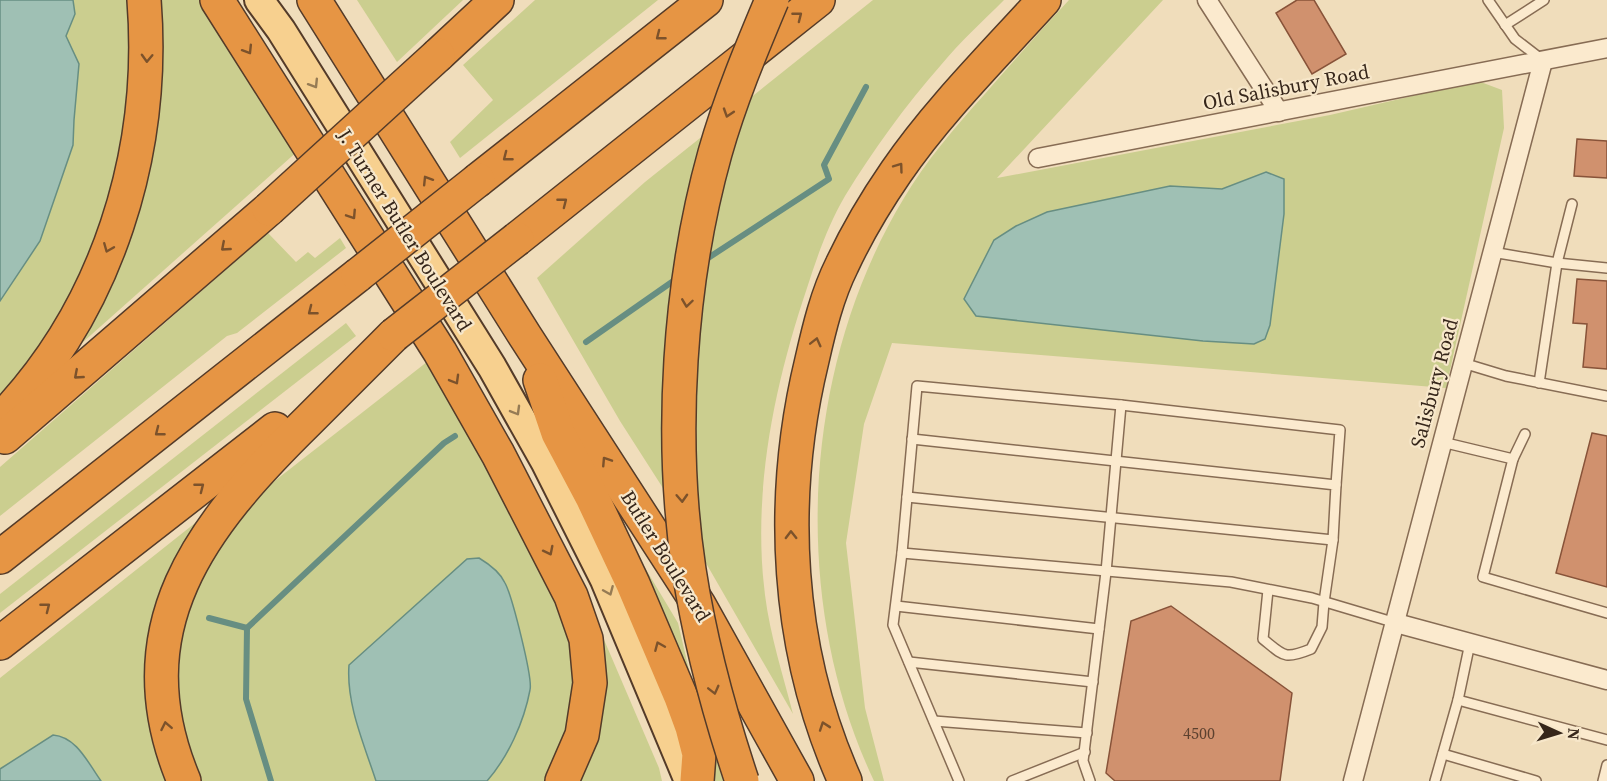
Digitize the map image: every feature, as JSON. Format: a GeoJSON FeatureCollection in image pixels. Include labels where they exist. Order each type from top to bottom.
{"type":"FeatureCollection","features":[{"type":"Feature","properties":{"kind":"highway"},"geometry":{"type":"LineString","coordinates":[[0,420],[43,368],[70,328],[92,288],[110,244],[129,188],[140,132],[147,37],[144,0]]}},
{"type":"Feature","properties":{"kind":"highway"},"geometry":{"type":"LineString","coordinates":[[217,0],[440,352],[498,454],[571,596],[586,639],[590,683],[582,735],[562,781]]}},
{"type":"Feature","properties":{"kind":"highway"},"geometry":{"type":"LineString","coordinates":[[314,0],[525,336],[558,433],[592,497],[633,584],[681,697],[699,754],[697,781]]}},
{"type":"Feature","properties":{"kind":"highway"},"geometry":{"type":"LineString","coordinates":[[0,442],[269,209],[497,0]]}},
{"type":"Feature","properties":{"kind":"highway"},"geometry":{"type":"LineString","coordinates":[[0,557],[706,0]]}},
{"type":"Feature","properties":{"kind":"highway"},"geometry":{"type":"LineString","coordinates":[[742,781],[721,718],[702,643],[689,570],[682,510],[679,429],[683,331],[697,231],[715,153],[739,78],[772,0]]}},
{"type":"Feature","properties":{"kind":"highway"},"geometry":{"type":"LineString","coordinates":[[0,643],[818,0]]}},
{"type":"Feature","properties":{"kind":"highway"},"geometry":{"type":"LineString","coordinates":[[845,781],[823,726],[806,666],[799,629],[792,562],[791,530],[795,448],[806,382],[819,330],[841,267],[897,170],[929,128],[1044,0]]}},
{"type":"Feature","properties":{"kind":"highway"},"geometry":{"type":"LineString","coordinates":[[184,781],[165,728],[160,672],[170,610],[186,572],[225,511],[262,466],[394,335]]}},
{"type":"Feature","properties":{"kind":"highway","name":"Butler Boulevard"},"geometry":{"type":"LineString","coordinates":[[525,336],[699,605],[797,781]]}},
{"type":"Feature","properties":{"kind":"main road","name":"J. Turner Butler Boulevard"},"geometry":{"type":"LineString","coordinates":[[260,0],[492,367],[546,463],[605,580],[689,781]]}},
{"type":"Feature","properties":{"kind":"street"},"geometry":{"type":"LineString","coordinates":[[1207,0],[1279,112]]}},
{"type":"Feature","properties":{"kind":"street"},"geometry":{"type":"LineString","coordinates":[[1543,61],[1607,48]]}},
{"type":"Feature","properties":{"kind":"street","name":"Old Salisbury Road"},"geometry":{"type":"LineString","coordinates":[[1038,158],[1543,61]]}},
{"type":"Feature","properties":{"kind":"street","name":"Salisbury Road"},"geometry":{"type":"LineString","coordinates":[[1353,781],[1543,61]]}},
{"type":"Feature","properties":{"kind":"street"},"geometry":{"type":"LineString","coordinates":[[1396,623],[1607,680]]}},
{"type":"Feature","properties":{"kind":"lane"},"geometry":{"type":"LineString","coordinates":[[1488,0],[1515,39],[1543,61]]}},
{"type":"Feature","properties":{"kind":"lane"},"geometry":{"type":"LineString","coordinates":[[1505,25],[1544,0]]}},
{"type":"Feature","properties":{"kind":"lane"},"geometry":{"type":"LineString","coordinates":[[1539,383],[1557,263],[1572,204]]}},
{"type":"Feature","properties":{"kind":"lane"},"geometry":{"type":"LineString","coordinates":[[1492,252],[1557,263],[1607,268]]}},
{"type":"Feature","properties":{"kind":"lane"},"geometry":{"type":"LineString","coordinates":[[1463,363],[1506,376],[1607,396]]}},
{"type":"Feature","properties":{"kind":"lane"},"geometry":{"type":"LineString","coordinates":[[959,781],[893,625],[917,387],[1121,405],[1340,430],[1333,540],[1322,627],[1311,649],[1294,656],[1282,655],[1263,639],[1268,590]]}},
{"type":"Feature","properties":{"kind":"lane"},"geometry":{"type":"LineString","coordinates":[[1090,781],[1083,761],[1106,572],[1121,405]]}},
{"type":"Feature","properties":{"kind":"lane"},"geometry":{"type":"LineString","coordinates":[[1525,434],[1513,459],[1483,577],[1607,613]]}},
{"type":"Feature","properties":{"kind":"lane"},"geometry":{"type":"LineString","coordinates":[[912,438],[1336,484]]}},
{"type":"Feature","properties":{"kind":"lane"},"geometry":{"type":"LineString","coordinates":[[1442,442],[1513,459]]}},
{"type":"Feature","properties":{"kind":"lane"},"geometry":{"type":"LineString","coordinates":[[907,497],[1333,540]]}},
{"type":"Feature","properties":{"kind":"lane"},"geometry":{"type":"LineString","coordinates":[[902,553],[1231,582],[1324,602],[1396,623]]}},
{"type":"Feature","properties":{"kind":"lane"},"geometry":{"type":"LineString","coordinates":[[896,606],[1099,629]]}},
{"type":"Feature","properties":{"kind":"lane"},"geometry":{"type":"LineString","coordinates":[[1435,781],[1458,700],[1470,643]]}},
{"type":"Feature","properties":{"kind":"lane"},"geometry":{"type":"LineString","coordinates":[[909,662],[1093,682]]}},
{"type":"Feature","properties":{"kind":"lane"},"geometry":{"type":"LineString","coordinates":[[1458,700],[1607,740]]}},
{"type":"Feature","properties":{"kind":"lane"},"geometry":{"type":"LineString","coordinates":[[934,721],[1087,733]]}},
{"type":"Feature","properties":{"kind":"lane"},"geometry":{"type":"LineString","coordinates":[[1012,781],[1084,752]]}},
{"type":"Feature","properties":{"kind":"lane"},"geometry":{"type":"LineString","coordinates":[[1443,754],[1536,781]]}},
{"type":"Feature","properties":{"kind":"lane"},"geometry":{"type":"LineString","coordinates":[[1603,781],[1607,765]]}},
{"type":"Feature","properties":{"kind":"green space"},"geometry":{"type":"Polygon","coordinates":[[[73,0],[134,0],[122,164],[74,295],[0,403],[0,301],[40,241],[73,145],[79,64],[66,36],[75,14],[73,0]]]}},
{"type":"Feature","properties":{"kind":"green space"},"geometry":{"type":"Polygon","coordinates":[[[152,0],[208,0],[300,149],[46,375],[100,289],[152,0]]]}},
{"type":"Feature","properties":{"kind":"green space"},"geometry":{"type":"Polygon","coordinates":[[[357,0],[463,0],[397,62],[357,0]]]}},
{"type":"Feature","properties":{"kind":"green space"},"geometry":{"type":"Polygon","coordinates":[[[535,0],[658,0],[460,158],[450,142],[493,100],[463,65],[535,0]]]}},
{"type":"Feature","properties":{"kind":"green space"},"geometry":{"type":"Polygon","coordinates":[[[873,0],[1004,0],[956,48],[915,96],[856,179],[828,230],[795,325],[769,440],[761,517],[767,610],[793,714],[661,485],[620,421],[537,278],[645,182],[873,0]]]}},
{"type":"Feature","properties":{"kind":"green space"},"geometry":{"type":"Polygon","coordinates":[[[1069,0],[1163,0],[997,178],[1330,115],[1478,81],[1502,90],[1504,128],[1446,388],[892,343],[864,424],[846,543],[865,708],[884,781],[874,781],[847,711],[828,638],[819,562],[818,486],[827,410],[844,336],[870,264],[913,184],[952,132],[1069,0]],[[1170,186],[976,316],[1203,341],[1254,344],[1265,339],[1270,325],[1284,214],[1222,189],[1170,186]]]}},
{"type":"Feature","properties":{"kind":"green space"},"geometry":{"type":"Polygon","coordinates":[[[268,233],[296,262],[308,252],[315,258],[340,238],[346,248],[237,333],[227,336],[0,516],[0,467],[268,233]]]}},
{"type":"Feature","properties":{"kind":"green space"},"geometry":{"type":"Polygon","coordinates":[[[346,323],[356,336],[0,613],[0,594],[346,323]]]}},
{"type":"Feature","properties":{"kind":"green space"},"geometry":{"type":"Polygon","coordinates":[[[432,358],[567,609],[578,697],[553,781],[487,781],[508,749],[519,725],[531,688],[350,698],[376,781],[196,781],[170,682],[192,583],[258,494],[432,358]]]}},
{"type":"Feature","properties":{"kind":"green space"},"geometry":{"type":"Polygon","coordinates":[[[214,508],[180,564],[176,781],[101,781],[69,740],[53,735],[0,769],[0,678],[214,508]]]}},
{"type":"Feature","properties":{"kind":"green space"},"geometry":{"type":"Polygon","coordinates":[[[626,536],[678,623],[693,687],[723,781],[706,781],[626,536]]]}},
{"type":"Feature","properties":{"kind":"green space"},"geometry":{"type":"Polygon","coordinates":[[[578,579],[659,768],[662,781],[575,781],[599,693],[578,579]]]}},
{"type":"Feature","properties":{"kind":"water"},"geometry":{"type":"Polygon","coordinates":[[[0,0],[73,0],[75,14],[66,36],[79,64],[73,145],[40,241],[0,301],[0,0]]]}},
{"type":"Feature","properties":{"kind":"water"},"geometry":{"type":"Polygon","coordinates":[[[1266,172],[1284,179],[1284,214],[1270,325],[1265,339],[1254,344],[1203,341],[976,316],[964,299],[994,240],[1016,226],[1047,212],[1170,186],[1222,189],[1266,172]]]}},
{"type":"Feature","properties":{"kind":"water"},"geometry":{"type":"Polygon","coordinates":[[[479,558],[494,569],[505,583],[525,654],[530,690],[524,714],[514,738],[502,761],[487,781],[376,781],[353,709],[349,665],[467,559],[479,558]]]}},
{"type":"Feature","properties":{"kind":"water"},"geometry":{"type":"Polygon","coordinates":[[[53,735],[69,740],[101,781],[0,781],[0,769],[53,735]]]}},
{"type":"Feature","properties":{"kind":"building"},"geometry":{"type":"Polygon","coordinates":[[[1297,0],[1314,0],[1346,54],[1312,74],[1276,13],[1297,0]]]}},
{"type":"Feature","properties":{"kind":"building"},"geometry":{"type":"Polygon","coordinates":[[[1577,139],[1607,141],[1607,178],[1574,176],[1577,139]]]}},
{"type":"Feature","properties":{"kind":"building"},"geometry":{"type":"Polygon","coordinates":[[[1577,279],[1607,281],[1607,369],[1583,367],[1587,324],[1573,323],[1577,279]]]}},
{"type":"Feature","properties":{"kind":"building"},"geometry":{"type":"Polygon","coordinates":[[[1592,433],[1607,436],[1607,587],[1556,573],[1592,433]]]}},
{"type":"Feature","properties":{"kind":"building"},"geometry":{"type":"Polygon","coordinates":[[[1171,606],[1292,693],[1280,781],[1115,781],[1106,773],[1131,621],[1171,606]]]}},
{"type":"Feature","properties":{"kind":"waterway"},"geometry":{"type":"LineString","coordinates":[[702,262],[829,179],[824,165],[866,87]]}},
{"type":"Feature","properties":{"kind":"waterway"},"geometry":{"type":"LineString","coordinates":[[586,342],[679,277]]}},
{"type":"Feature","properties":{"kind":"waterway"},"geometry":{"type":"LineString","coordinates":[[271,781],[246,699],[247,628],[444,443],[455,436]]}},
{"type":"Feature","properties":{"kind":"waterway"},"geometry":{"type":"LineString","coordinates":[[209,618],[247,628]]}}]}
